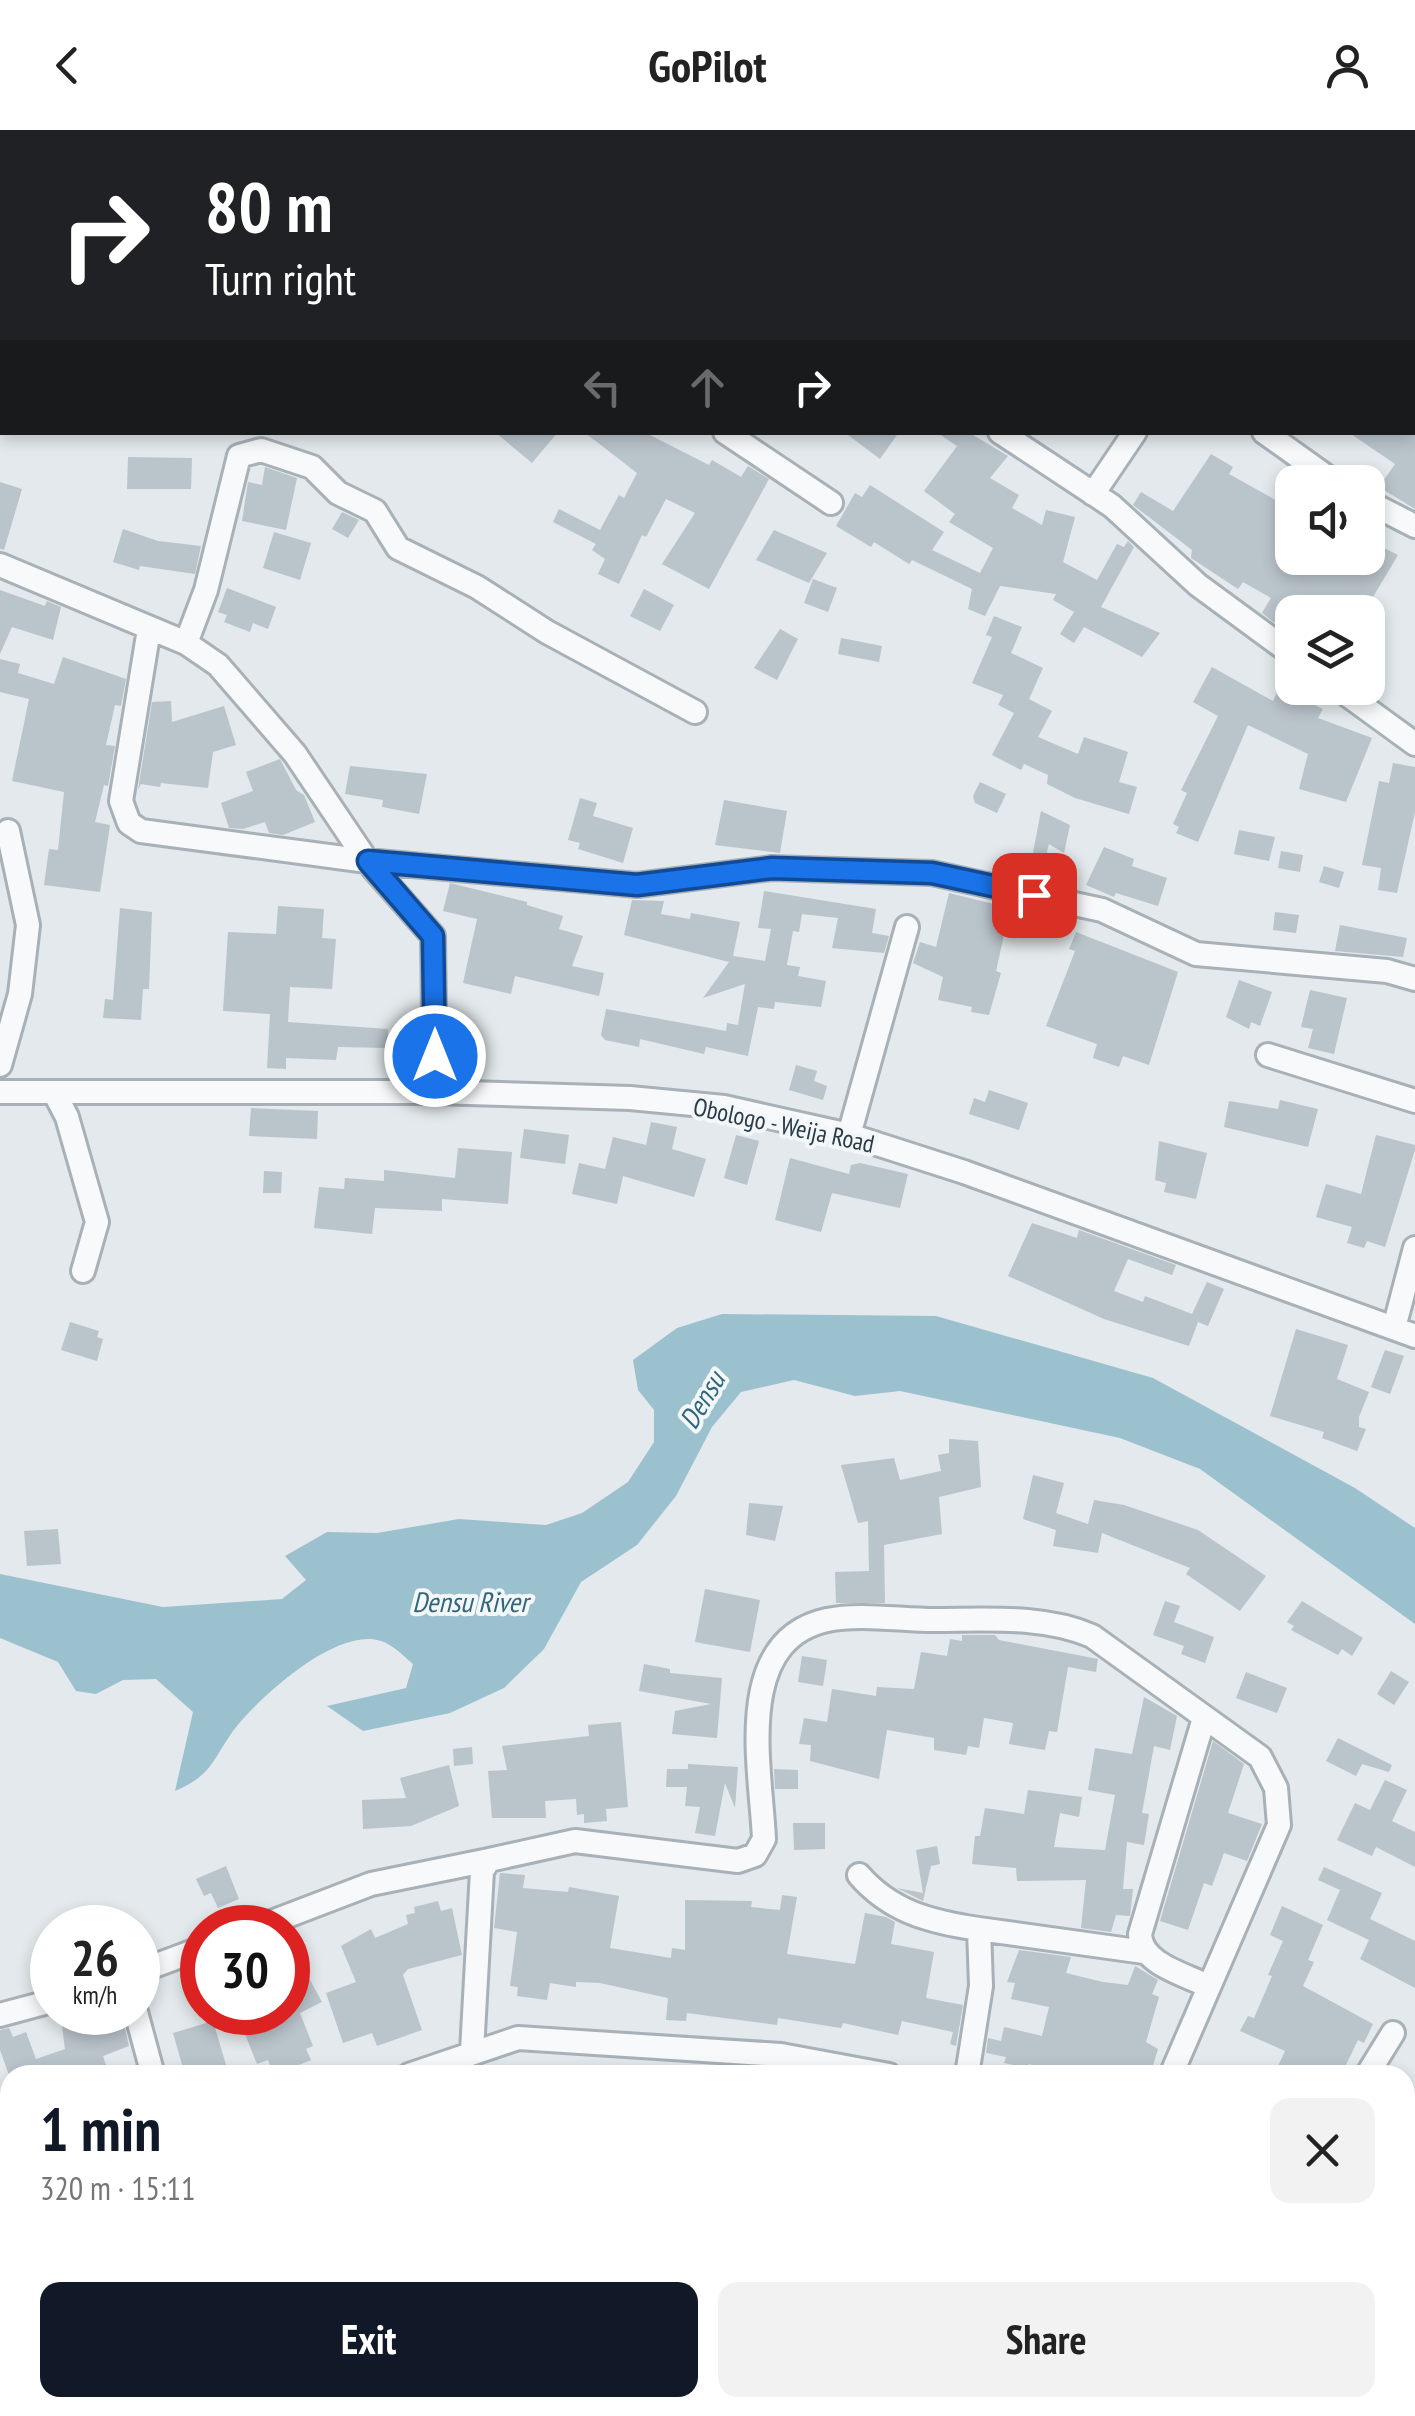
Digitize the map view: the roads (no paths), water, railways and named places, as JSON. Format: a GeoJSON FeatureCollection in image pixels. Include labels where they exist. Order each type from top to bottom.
{"type":"FeatureCollection","features":[{"type":"Feature","properties":{"kind":"street"},"geometry":{"type":"LineString","coordinates":[[729,435],[832,503]]}},
{"type":"Feature","properties":{"kind":"street"},"geometry":{"type":"LineString","coordinates":[[1004,435],[1112,506],[1198,585],[1275,642]]}},
{"type":"Feature","properties":{"kind":"street"},"geometry":{"type":"LineString","coordinates":[[1092,494],[1134,435]]}},
{"type":"Feature","properties":{"kind":"street"},"geometry":{"type":"LineString","coordinates":[[1268,435],[1310,465]]}},
{"type":"Feature","properties":{"kind":"street"},"geometry":{"type":"LineString","coordinates":[[186,643],[206,590],[239,456],[261,450],[312,467],[338,493],[375,512],[398,548],[477,586],[547,632],[695,712]]}},
{"type":"Feature","properties":{"kind":"street"},"geometry":{"type":"LineString","coordinates":[[1385,511],[1415,526]]}},
{"type":"Feature","properties":{"kind":"street"},"geometry":{"type":"LineString","coordinates":[[0,565],[186,643],[218,665],[295,754],[368,861],[433,936],[435,1092]]}},
{"type":"Feature","properties":{"kind":"street"},"geometry":{"type":"LineString","coordinates":[[148,629],[121,802],[128,823],[141,832],[368,861],[637,885],[772,868],[932,873],[1102,910],[1196,954],[1370,969],[1415,979]]}},
{"type":"Feature","properties":{"kind":"street"},"geometry":{"type":"LineString","coordinates":[[1361,705],[1415,744]]}},
{"type":"Feature","properties":{"kind":"street"},"geometry":{"type":"LineString","coordinates":[[0,1065],[20,994],[28,924],[8,831]]}},
{"type":"Feature","properties":{"kind":"street"},"geometry":{"type":"LineString","coordinates":[[848,1135],[907,928]]}},
{"type":"Feature","properties":{"kind":"street"},"geometry":{"type":"LineString","coordinates":[[1268,1055],[1415,1101]]}},
{"type":"Feature","properties":{"kind":"street","name":"Obologo - Weija Road"},"geometry":{"type":"LineString","coordinates":[[2,1090],[435,1092],[668,1101],[724,1107],[848,1135],[1111,1224],[1404,1332]]}},
{"type":"Feature","properties":{"kind":"street"},"geometry":{"type":"LineString","coordinates":[[54,1092],[67,1117],[97,1222],[84,1271]]}},
{"type":"Feature","properties":{"kind":"street"},"geometry":{"type":"LineString","coordinates":[[1404,1332],[1415,1248]]}},
{"type":"Feature","properties":{"kind":"street"},"geometry":{"type":"LineString","coordinates":[[310,1907],[371,1884],[575,1842],[738,1861],[756,1855],[764,1839],[757,1696],[780,1647],[798,1630],[828,1619],[1010,1620],[1073,1628],[1092,1636],[1260,1757],[1280,1806],[1279,1825],[1175,2065]]}},
{"type":"Feature","properties":{"kind":"street"},"geometry":{"type":"LineString","coordinates":[[1144,1952],[1140,1934],[1204,1718]]}},
{"type":"Feature","properties":{"kind":"street"},"geometry":{"type":"LineString","coordinates":[[472,2051],[482,1871],[489,1860]]}},
{"type":"Feature","properties":{"kind":"street"},"geometry":{"type":"LineString","coordinates":[[859,1875],[884,1902],[945,1924],[1144,1952],[1208,1986]]}},
{"type":"Feature","properties":{"kind":"street"},"geometry":{"type":"LineString","coordinates":[[969,2065],[981,1986],[979,1929]]}},
{"type":"Feature","properties":{"kind":"street"},"geometry":{"type":"LineString","coordinates":[[0,2015],[30,2008]]}},
{"type":"Feature","properties":{"kind":"street"},"geometry":{"type":"LineString","coordinates":[[1373,2065],[1393,2033]]}},
{"type":"Feature","properties":{"kind":"street"},"geometry":{"type":"LineString","coordinates":[[142,2035],[150,2065]]}},
{"type":"Feature","properties":{"kind":"street"},"geometry":{"type":"LineString","coordinates":[[435,2065],[518,2038],[781,2054],[838,2065]]}},
{"type":"Feature","properties":{"kind":"water","name":"Densu River"},"geometry":{"type":"Polygon","coordinates":[[[722,1314],[936,1316],[1153,1378],[1355,1488],[1415,1528],[1415,1624],[1200,1469],[1120,1438],[900,1391],[855,1396],[794,1380],[741,1392],[712,1427],[676,1496],[637,1545],[581,1582],[544,1649],[504,1688],[450,1713],[363,1731],[327,1706],[406,1688],[413,1664],[381,1641],[363,1639],[343,1644],[321,1654],[279,1684],[233,1731],[204,1773],[175,1791],[193,1712],[156,1679],[123,1680],[96,1694],[76,1691],[58,1662],[0,1638],[0,1574],[163,1607],[282,1599],[306,1580],[285,1556],[327,1532],[377,1533],[459,1519],[546,1525],[582,1513],[628,1482],[654,1442],[654,1410],[638,1390],[633,1360],[677,1328],[722,1314]]]}},
{"type":"Feature","properties":{"kind":"water label","name":"Densu"},"geometry":{"type":"Point","coordinates":[702,1400]}}]}
